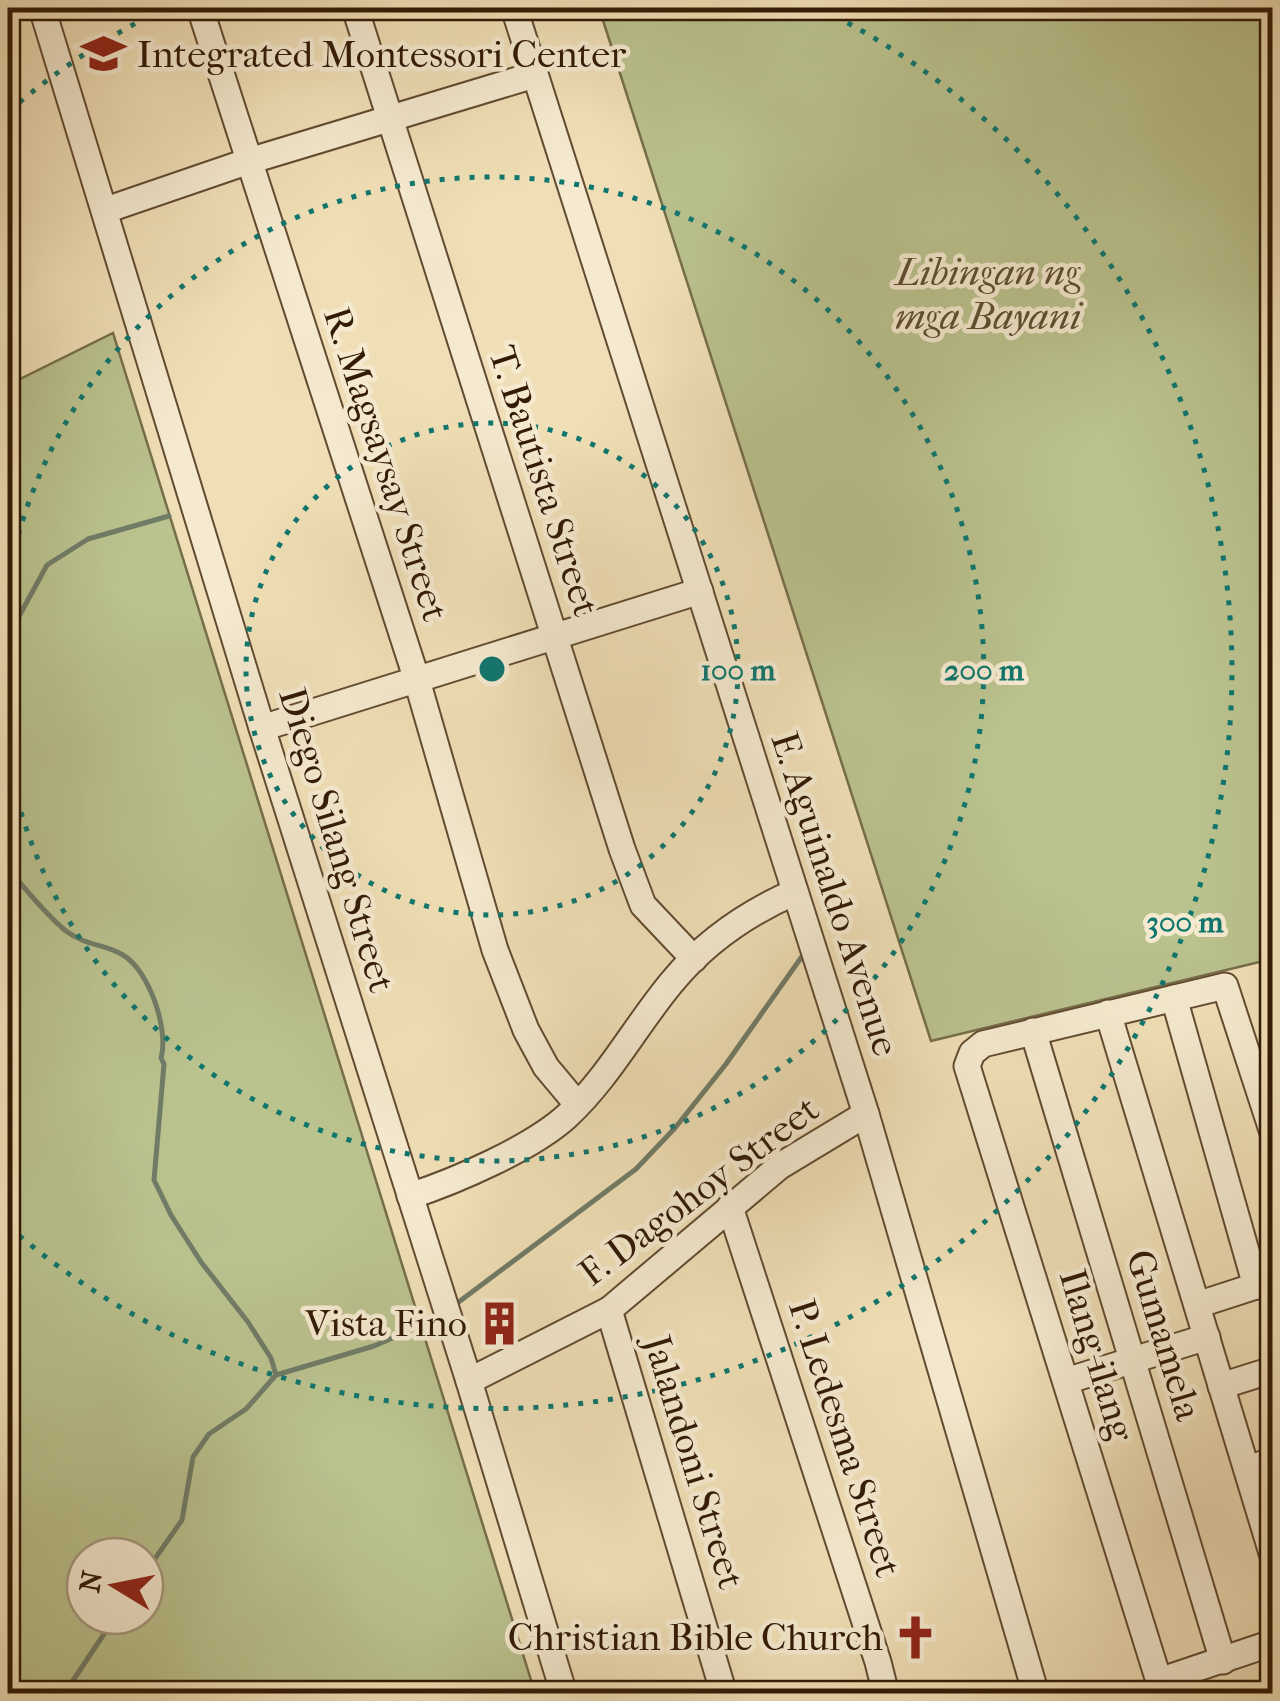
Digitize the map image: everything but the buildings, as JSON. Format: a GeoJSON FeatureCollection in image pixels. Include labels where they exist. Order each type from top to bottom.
{"type":"FeatureCollection","features":[{"type":"Feature","properties":{"kind":"street","name":"Diego Silang Street"},"geometry":{"type":"LineString","coordinates":[[42,8],[564,1694]]}},
{"type":"Feature","properties":{"kind":"street","name":"R. Magsaysay Street"},"geometry":{"type":"LineString","coordinates":[[200,8],[416,677],[495,950],[526,1030],[546,1066],[577,1104]]}},
{"type":"Feature","properties":{"kind":"street","name":"T. Bautista Street"},"geometry":{"type":"LineString","coordinates":[[355,8],[622,849],[644,905],[694,959]]}},
{"type":"Feature","properties":{"kind":"street","name":"E. Aguinaldo Avenue"},"geometry":{"type":"LineString","coordinates":[[514,8],[866,1114],[1036,1694]]}},
{"type":"Feature","properties":{"kind":"street"},"geometry":{"type":"LineString","coordinates":[[106,210],[248,161],[534,74]]}},
{"type":"Feature","properties":{"kind":"street"},"geometry":{"type":"LineString","coordinates":[[262,728],[700,591]]}},
{"type":"Feature","properties":{"kind":"street"},"geometry":{"type":"LineString","coordinates":[[410,1196],[455,1181],[566,1117],[617,1057],[672,981],[709,943],[757,908],[794,892]]}},
{"type":"Feature","properties":{"kind":"street"},"geometry":{"type":"LineString","coordinates":[[1034,1031],[1218,985],[1228,989],[1272,1130]]}},
{"type":"Feature","properties":{"kind":"street"},"geometry":{"type":"LineString","coordinates":[[1174,998],[1264,1283],[1197,1305]]}},
{"type":"Feature","properties":{"kind":"street"},"geometry":{"type":"LineString","coordinates":[[1108,1013],[1272,1547]]}},
{"type":"Feature","properties":{"kind":"street","name":"Ilang-ilang"},"geometry":{"type":"LineString","coordinates":[[1034,1031],[982,1044],[966,1066],[1161,1687]]}},
{"type":"Feature","properties":{"kind":"street","name":"Gumamela"},"geometry":{"type":"LineString","coordinates":[[1034,1031],[1224,1661]]}},
{"type":"Feature","properties":{"kind":"street","name":"F. Dagohoy Street"},"geometry":{"type":"LineString","coordinates":[[470,1381],[609,1310],[780,1166],[866,1114]]}},
{"type":"Feature","properties":{"kind":"street","name":"P. Ledesma Street"},"geometry":{"type":"LineString","coordinates":[[730,1207],[886,1694]]}},
{"type":"Feature","properties":{"kind":"street","name":"Jalandoni Street"},"geometry":{"type":"LineString","coordinates":[[609,1310],[724,1694]]}},
{"type":"Feature","properties":{"kind":"street"},"geometry":{"type":"LineString","coordinates":[[1066,1381],[1206,1337]]}},
{"type":"Feature","properties":{"kind":"street"},"geometry":{"type":"LineString","coordinates":[[1221,1386],[1272,1370]]}},
{"type":"Feature","properties":{"kind":"street"},"geometry":{"type":"LineString","coordinates":[[1246,1469],[1272,1461]]}},
{"type":"Feature","properties":{"kind":"street"},"geometry":{"type":"LineString","coordinates":[[1161,1687],[1272,1643]]}},
{"type":"Feature","properties":{"kind":"green space","name":"Libingan ng mga Bayani"},"geometry":{"type":"Polygon","coordinates":[[[599,8],[1272,8],[1272,959],[931,1041],[599,8]]]}},
{"type":"Feature","properties":{"kind":"green space"},"geometry":{"type":"Polygon","coordinates":[[[113,333],[535,1693],[8,1693],[8,385],[113,333]]]}},
{"type":"Feature","properties":{"kind":"waterway"},"geometry":{"type":"LineString","coordinates":[[8,646],[15,640],[17,620],[47,565],[88,539],[169,516]]}},
{"type":"Feature","properties":{"kind":"waterway"},"geometry":{"type":"LineString","coordinates":[[8,869],[66,931],[123,955],[149,988],[160,1018],[164,1064],[154,1180],[201,1262],[271,1358],[276,1375],[246,1409],[209,1434],[193,1457],[182,1520],[165,1544]]}},
{"type":"Feature","properties":{"kind":"waterway"},"geometry":{"type":"LineString","coordinates":[[456,1304],[636,1169],[726,1064],[803,955]]}},
{"type":"Feature","properties":{"kind":"waterway"},"geometry":{"type":"LineString","coordinates":[[276,1375],[374,1346],[423,1325]]}},
{"type":"Feature","properties":{"kind":"waterway"},"geometry":{"type":"LineString","coordinates":[[64,1694],[103,1636]]}},
{"type":"Feature","properties":{"kind":"place","name":"Integrated Montessori Center"},"geometry":{"type":"Point","coordinates":[104,54]}},
{"type":"Feature","properties":{"kind":"place","name":"Vista Fino"},"geometry":{"type":"Point","coordinates":[500,1323]}},
{"type":"Feature","properties":{"kind":"place","name":"Christian Bible Church"},"geometry":{"type":"Point","coordinates":[916,1637]}}]}
